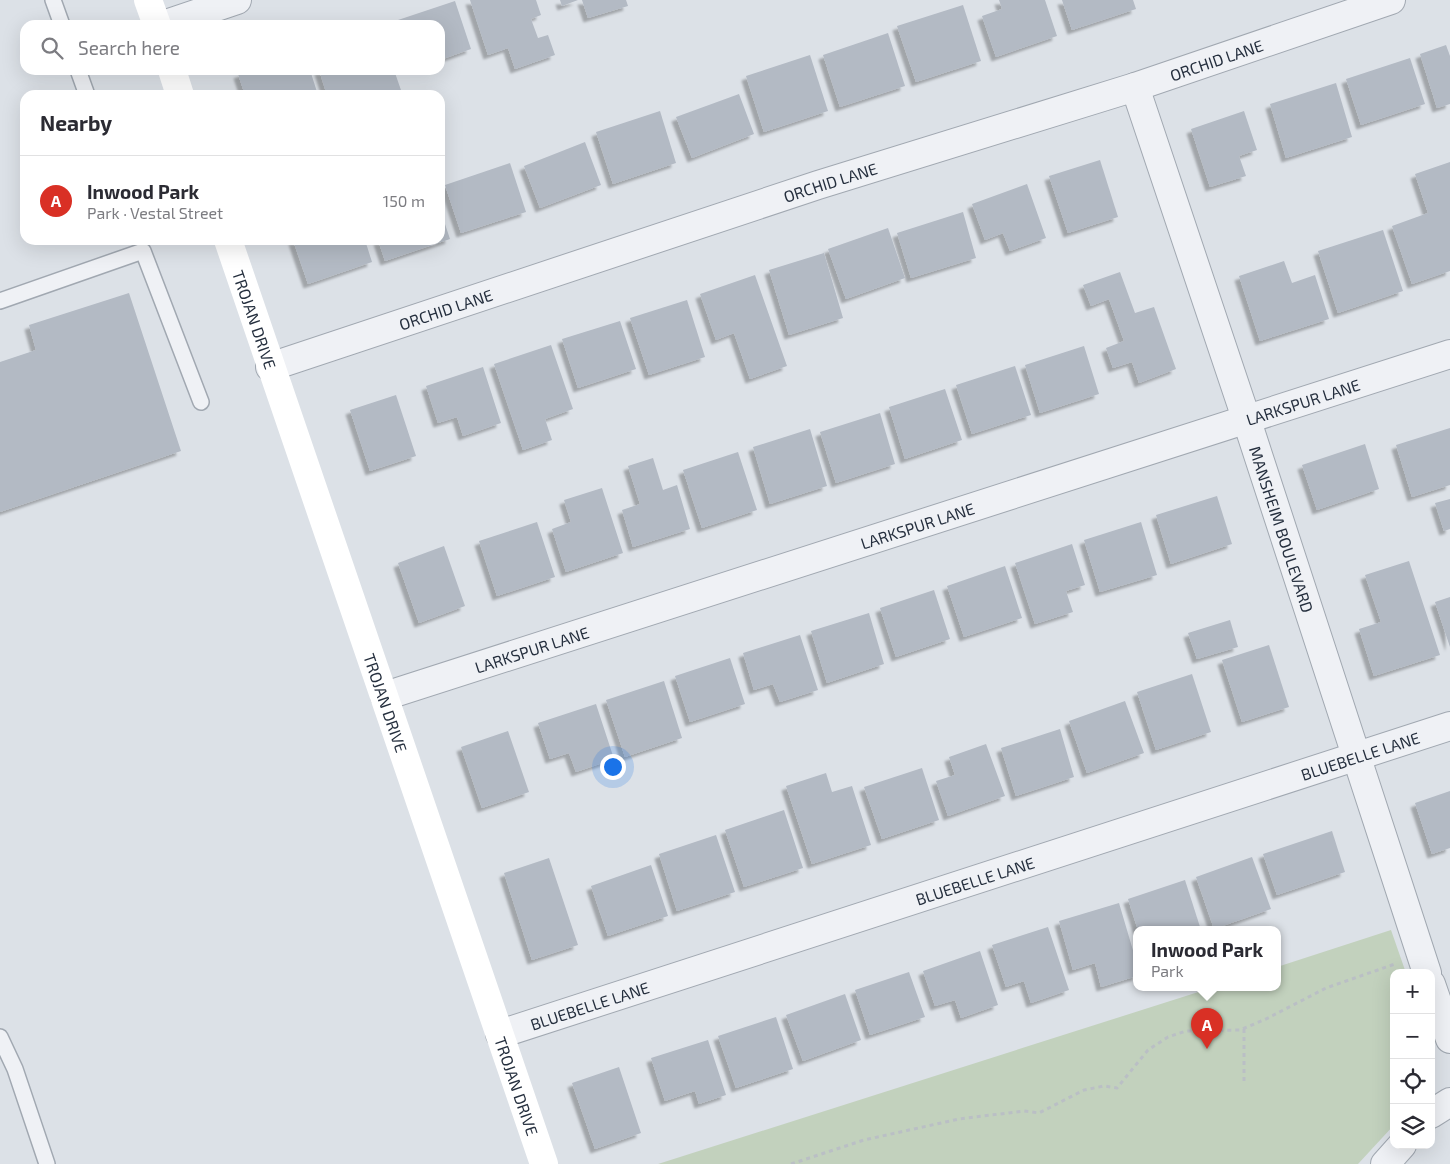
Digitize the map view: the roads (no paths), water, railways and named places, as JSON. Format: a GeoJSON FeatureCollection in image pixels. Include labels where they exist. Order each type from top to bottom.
{"type":"FeatureCollection","features":[{"type":"Feature","properties":{"kind":"street"},"geometry":{"type":"LineString","coordinates":[[148,0],[155,20]]}},
{"type":"Feature","properties":{"kind":"street"},"geometry":{"type":"LineString","coordinates":[[177,20],[237,0]]}},
{"type":"Feature","properties":{"kind":"street","name":"ORCHID LANE"},"geometry":{"type":"LineString","coordinates":[[270,367],[818,185],[1134,87],[1391,0]]}},
{"type":"Feature","properties":{"kind":"street"},"geometry":{"type":"LineString","coordinates":[[174,75],[178,90]]}},
{"type":"Feature","properties":{"kind":"street","name":"MANSHEIM BOULEVARD"},"geometry":{"type":"LineString","coordinates":[[1134,87],[1247,421],[1424,964]]}},
{"type":"Feature","properties":{"kind":"street","name":"TROJAN DRIVE"},"geometry":{"type":"LineString","coordinates":[[230,245],[544,1164]]}},
{"type":"Feature","properties":{"kind":"street","name":"LARKSPUR LANE"},"geometry":{"type":"LineString","coordinates":[[385,696],[1247,421],[1450,354]]}},
{"type":"Feature","properties":{"kind":"street","name":"BLUEBELLE LANE"},"geometry":{"type":"LineString","coordinates":[[500,1034],[1450,726]]}},
{"type":"Feature","properties":{"kind":"street"},"geometry":{"type":"LineString","coordinates":[[1435,996],[1450,1039]]}},
{"type":"Feature","properties":{"kind":"street"},"geometry":{"type":"LineString","coordinates":[[1435,1111],[1450,1102]]}},
{"type":"Feature","properties":{"kind":"street"},"geometry":{"type":"LineString","coordinates":[[1385,1164],[1398,1149]]}},
{"type":"Feature","properties":{"kind":"lane"},"geometry":{"type":"LineString","coordinates":[[53,0],[60,20]]}},
{"type":"Feature","properties":{"kind":"lane"},"geometry":{"type":"LineString","coordinates":[[80,75],[85,90]]}},
{"type":"Feature","properties":{"kind":"lane"},"geometry":{"type":"LineString","coordinates":[[0,301],[141,246],[201,402]]}},
{"type":"Feature","properties":{"kind":"lane"},"geometry":{"type":"LineString","coordinates":[[0,1037],[15,1070],[48,1164]]}},
{"type":"Feature","properties":{"kind":"place","name":"Inwood Park"},"geometry":{"type":"Point","coordinates":[1207,1049]}}]}
